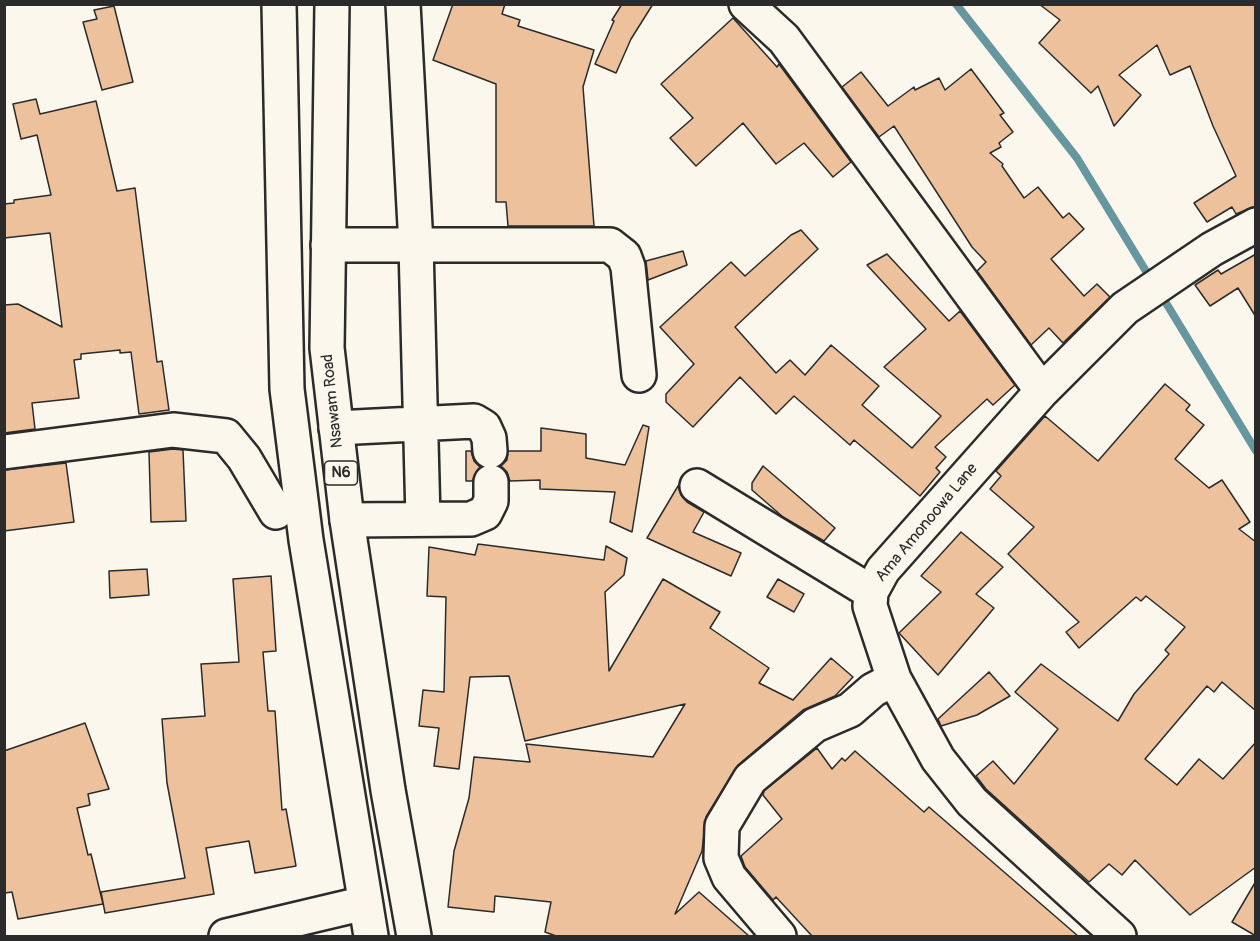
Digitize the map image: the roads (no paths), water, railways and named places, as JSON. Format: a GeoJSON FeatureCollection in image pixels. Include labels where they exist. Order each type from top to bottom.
{"type":"FeatureCollection","features":[{"type":"Feature","properties":{"kind":"main road"},"geometry":{"type":"LineString","coordinates":[[279,4],[287,389],[306,540],[371,936]]}},
{"type":"Feature","properties":{"kind":"main road","name":"Nsawam Road"},"geometry":{"type":"LineString","coordinates":[[332,4],[327,348],[347,520],[388,790],[414,936]]}},
{"type":"Feature","properties":{"kind":"main road"},"geometry":{"type":"LineString","coordinates":[[403,4],[416,245],[423,519]]}},
{"type":"Feature","properties":{"kind":"main road"},"geometry":{"type":"LineString","coordinates":[[746,4],[784,39],[1042,391]]}},
{"type":"Feature","properties":{"kind":"main road","name":"Ama Amonoowa Lane"},"geometry":{"type":"LineString","coordinates":[[1119,936],[972,802],[938,759],[894,679],[870,606],[870,592],[883,570],[1042,391],[1125,308],[1212,249],[1256,225]]}},
{"type":"Feature","properties":{"kind":"main road"},"geometry":{"type":"LineString","coordinates":[[328,245],[610,245],[624,256],[628,267],[639,375]]}},
{"type":"Feature","properties":{"kind":"main road"},"geometry":{"type":"LineString","coordinates":[[336,428],[474,421],[484,427],[490,467],[491,501],[485,513],[471,519],[347,520]]}},
{"type":"Feature","properties":{"kind":"main road"},"geometry":{"type":"LineString","coordinates":[[4,452],[173,430],[226,436],[244,458],[276,512]]}},
{"type":"Feature","properties":{"kind":"main road"},"geometry":{"type":"LineString","coordinates":[[697,486],[870,592]]}},
{"type":"Feature","properties":{"kind":"main road"},"geometry":{"type":"LineString","coordinates":[[778,936],[729,877],[721,858],[722,826],[750,779],[815,725],[850,710],[873,690],[894,679]]}},
{"type":"Feature","properties":{"kind":"main road"},"geometry":{"type":"LineString","coordinates":[[226,936],[304,927],[365,903]]}},
{"type":"Feature","properties":{"kind":"waterway"},"geometry":{"type":"LineString","coordinates":[[956,4],[1077,158],[1152,281]]}},
{"type":"Feature","properties":{"kind":"waterway"},"geometry":{"type":"LineString","coordinates":[[1160,293],[1256,451]]}}]}
